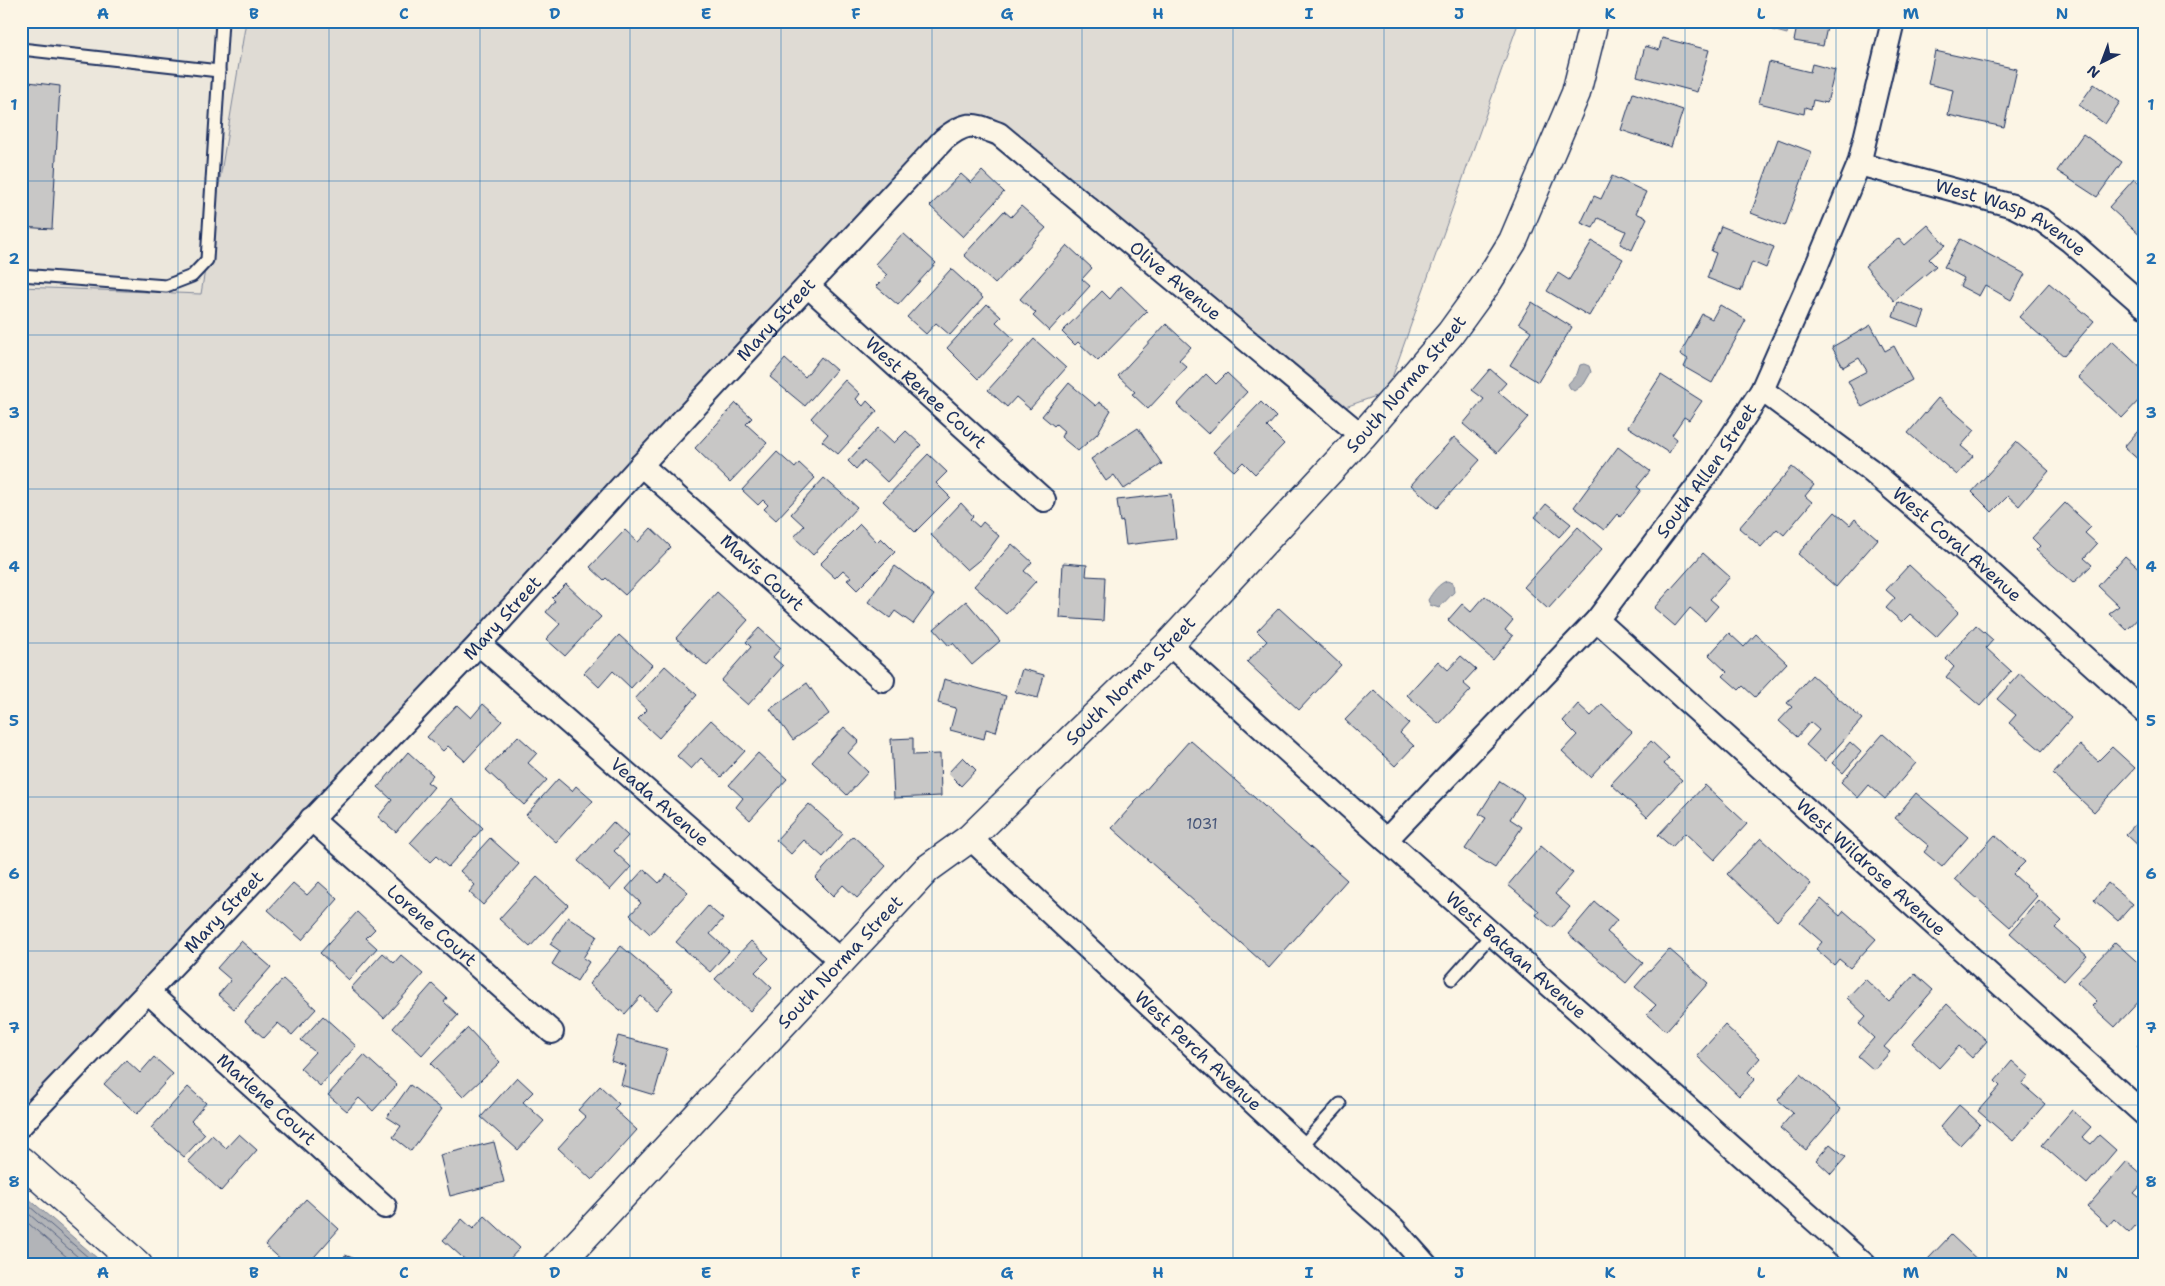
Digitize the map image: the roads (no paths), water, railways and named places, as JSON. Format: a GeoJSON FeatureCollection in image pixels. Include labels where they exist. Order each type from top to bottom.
{"type":"FeatureCollection","features":[{"type":"Feature","properties":{"kind":"street","name":"South Norma Street"},"geometry":{"type":"LineString","coordinates":[[558,1265],[840,960],[927,870],[970,838],[1170,644],[1362,436],[1450,334],[1487,283],[1513,241],[1576,93],[1594,21]]}},
{"type":"Feature","properties":{"kind":"street","name":"South Allen Street"},"geometry":{"type":"LineString","coordinates":[[1386,840],[1597,620],[1711,468],[1762,390],[1814,272],[1858,164],[1893,21]]}},
{"type":"Feature","properties":{"kind":"street","name":"Mary Street"},"geometry":{"type":"LineString","coordinates":[[21,1125],[310,819],[479,644],[641,465],[944,139],[957,129],[974,124],[986,129]]}},
{"type":"Feature","properties":{"kind":"street","name":"Olive Avenue"},"geometry":{"type":"LineString","coordinates":[[986,129],[999,134],[1362,436]]}},
{"type":"Feature","properties":{"kind":"street","name":"West Wasp Avenue"},"geometry":{"type":"LineString","coordinates":[[1858,164],[2014,206],[2043,222],[2070,241],[2144,306]]}},
{"type":"Feature","properties":{"kind":"street","name":"West Renee Court"},"geometry":{"type":"LineString","coordinates":[[808,286],[1044,500]]}},
{"type":"Feature","properties":{"kind":"street","name":"West Coral Avenue"},"geometry":{"type":"LineString","coordinates":[[1762,390],[1876,476],[1975,559],[2144,710]]}},
{"type":"Feature","properties":{"kind":"street","name":"Mavis Court"},"geometry":{"type":"LineString","coordinates":[[641,465],[883,680]]}},
{"type":"Feature","properties":{"kind":"street","name":"West Wildrose Avenue"},"geometry":{"type":"LineString","coordinates":[[1597,620],[2144,1114]]}},
{"type":"Feature","properties":{"kind":"street","name":"Veada Avenue"},"geometry":{"type":"LineString","coordinates":[[479,644],[840,960]]}},
{"type":"Feature","properties":{"kind":"street","name":"West Bataan Avenue"},"geometry":{"type":"LineString","coordinates":[[1170,644],[1386,840],[1865,1265]]}},
{"type":"Feature","properties":{"kind":"street","name":"Lorene Court"},"geometry":{"type":"LineString","coordinates":[[310,819],[552,1032]]}},
{"type":"Feature","properties":{"kind":"street","name":"West Perch Avenue"},"geometry":{"type":"LineString","coordinates":[[970,838],[1301,1147],[1393,1228],[1426,1265]]}},
{"type":"Feature","properties":{"kind":"street","name":"Marlene Court"},"geometry":{"type":"LineString","coordinates":[[148,992],[385,1207]]}},
{"type":"Feature","properties":{"kind":"street"},"geometry":{"type":"LineString","coordinates":[[21,1160],[138,1265]]}},
{"type":"Feature","properties":{"kind":"lane"},"geometry":{"type":"LineString","coordinates":[[21,275],[166,286],[192,276],[207,260],[222,21]]}},
{"type":"Feature","properties":{"kind":"lane"},"geometry":{"type":"LineString","coordinates":[[21,49],[219,71]]}},
{"type":"Feature","properties":{"kind":"lane"},"geometry":{"type":"LineString","coordinates":[[1452,979],[1492,934]]}},
{"type":"Feature","properties":{"kind":"lane"},"geometry":{"type":"LineString","coordinates":[[1301,1147],[1340,1104]]}},
{"type":"Feature","properties":{"kind":"water"},"geometry":{"type":"Polygon","coordinates":[[[1774,21],[1790,21],[1787,34],[1772,30],[1774,21]]]}},
{"type":"Feature","properties":{"kind":"water"},"geometry":{"type":"Polygon","coordinates":[[[1580,365],[1589,366],[1591,372],[1584,384],[1574,391],[1568,384],[1577,374],[1580,365]]]}},
{"type":"Feature","properties":{"kind":"water"},"geometry":{"type":"Polygon","coordinates":[[[1447,581],[1453,583],[1454,592],[1439,608],[1430,605],[1428,600],[1432,594],[1447,581]]]}},
{"type":"Feature","properties":{"kind":"water"},"geometry":{"type":"Polygon","coordinates":[[[21,1192],[105,1265],[21,1265],[21,1192]]]}}]}
